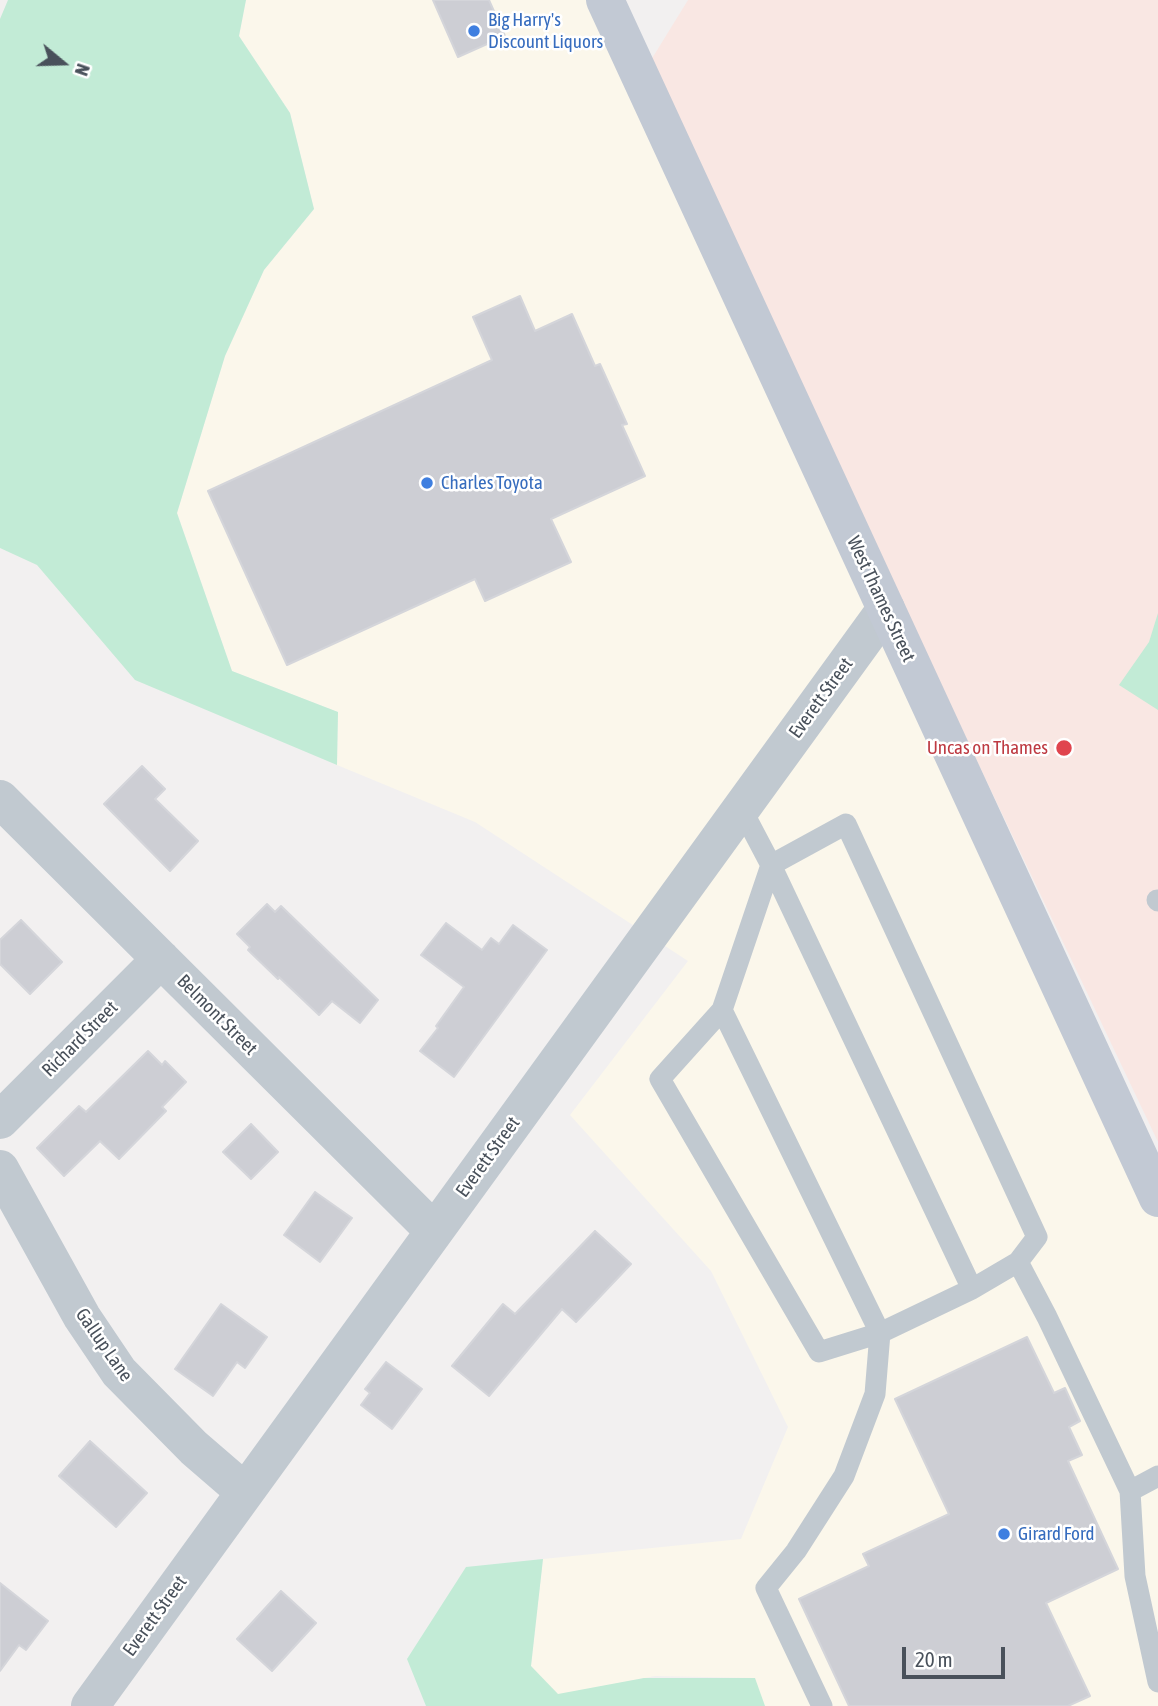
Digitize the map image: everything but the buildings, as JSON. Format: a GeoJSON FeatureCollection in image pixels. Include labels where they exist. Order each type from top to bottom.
{"type":"FeatureCollection","features":[{"type":"Feature","properties":{"kind":"main road","name":"West Thames Street"},"geometry":{"type":"LineString","coordinates":[[605,0],[1156,1188]]}},
{"type":"Feature","properties":{"kind":"street","name":"Everett Street"},"geometry":{"type":"LineString","coordinates":[[90,1706],[886,609]]}},
{"type":"Feature","properties":{"kind":"street","name":"Belmont Street"},"geometry":{"type":"LineString","coordinates":[[0,799],[434,1231]]}},
{"type":"Feature","properties":{"kind":"street","name":"Richard Street"},"geometry":{"type":"LineString","coordinates":[[0,1120],[161,959]]}},
{"type":"Feature","properties":{"kind":"street","name":"Gallup Lane"},"geometry":{"type":"LineString","coordinates":[[0,1169],[82,1317],[119,1372],[194,1448],[245,1492]]}},
{"type":"Feature","properties":{"kind":"lane"},"geometry":{"type":"LineString","coordinates":[[741,808],[771,865],[972,1289]]}},
{"type":"Feature","properties":{"kind":"lane"},"geometry":{"type":"LineString","coordinates":[[846,824],[1037,1237],[1018,1262],[972,1289],[880,1333],[819,1352],[660,1079],[722,1010],[771,865],[846,824]]}},
{"type":"Feature","properties":{"kind":"lane"},"geometry":{"type":"LineString","coordinates":[[722,1010],[880,1333],[875,1394],[844,1476],[796,1551],[766,1588],[821,1706]]}},
{"type":"Feature","properties":{"kind":"lane"},"geometry":{"type":"LineString","coordinates":[[1018,1262],[1130,1491],[1135,1576],[1158,1682]]}},
{"type":"Feature","properties":{"kind":"lane"},"geometry":{"type":"LineString","coordinates":[[1130,1491],[1158,1476]]}},
{"type":"Feature","properties":{"kind":"shaded area"},"geometry":{"type":"Polygon","coordinates":[[[246,0],[624,0],[1158,1159],[1158,1706],[765,1706],[754,1678],[655,1676],[558,1695],[531,1666],[543,1559],[741,1539],[788,1427],[711,1271],[570,1115],[688,961],[475,822],[337,765],[338,712],[232,671],[177,513],[225,356],[264,270],[314,209],[290,113],[239,36],[246,0]]]}},
{"type":"Feature","properties":{"kind":"shaded area","name":"Uncas on Thames"},"geometry":{"type":"Polygon","coordinates":[[[688,0],[1158,0],[1158,1142],[871,538],[651,60],[688,0]]]}},
{"type":"Feature","properties":{"kind":"green space"},"geometry":{"type":"Polygon","coordinates":[[[8,0],[246,0],[239,36],[290,113],[314,209],[264,270],[225,356],[177,513],[232,671],[338,712],[337,765],[135,680],[37,565],[0,548],[0,19],[8,0]]]}},
{"type":"Feature","properties":{"kind":"green space"},"geometry":{"type":"Polygon","coordinates":[[[1158,613],[1158,710],[1119,685],[1149,642],[1158,613]]]}},
{"type":"Feature","properties":{"kind":"green space"},"geometry":{"type":"Polygon","coordinates":[[[543,1559],[531,1666],[558,1694],[644,1678],[755,1678],[765,1706],[426,1706],[407,1659],[466,1567],[543,1559]]]}},
{"type":"Feature","properties":{"kind":"place","name":"Big Harry's Discount Liquors"},"geometry":{"type":"Point","coordinates":[474,31]}},
{"type":"Feature","properties":{"kind":"place","name":"Charles Toyota"},"geometry":{"type":"Point","coordinates":[427,483]}},
{"type":"Feature","properties":{"kind":"place","name":"Uncas on Thames"},"geometry":{"type":"Point","coordinates":[1064,748]}},
{"type":"Feature","properties":{"kind":"place","name":"Girard Ford"},"geometry":{"type":"Point","coordinates":[1004,1534]}}]}
